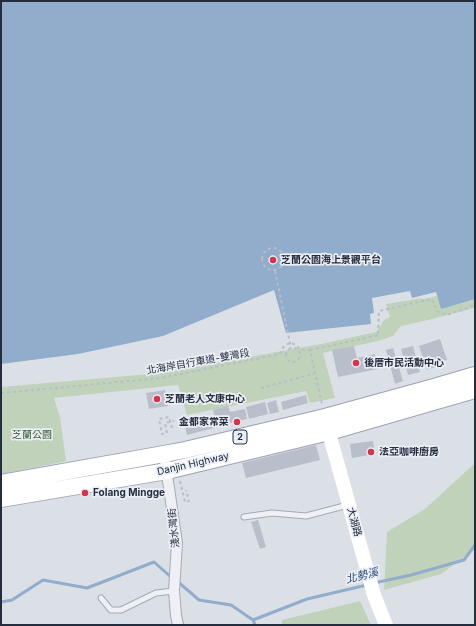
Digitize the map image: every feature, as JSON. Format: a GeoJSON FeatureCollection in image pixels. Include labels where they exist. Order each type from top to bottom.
{"type":"FeatureCollection","features":[{"type":"Feature","properties":{"kind":"main road","name":"Danjin Highway"},"geometry":{"type":"LineString","coordinates":[[1,499],[166,471],[326,418],[475,375]]}},
{"type":"Feature","properties":{"kind":"main road","name":"Danjin Highway"},"geometry":{"type":"LineString","coordinates":[[1,483],[164,454],[326,418],[475,390]]}},
{"type":"Feature","properties":{"kind":"street","name":"大湖路"},"geometry":{"type":"LineString","coordinates":[[326,418],[371,584],[386,625]]}},
{"type":"Feature","properties":{"kind":"street","name":"淺水灣街"},"geometry":{"type":"LineString","coordinates":[[164,454],[177,544],[174,588],[178,625]]}},
{"type":"Feature","properties":{"kind":"lane"},"geometry":{"type":"LineString","coordinates":[[244,517],[272,512],[306,516],[349,504]]}},
{"type":"Feature","properties":{"kind":"lane"},"geometry":{"type":"LineString","coordinates":[[101,598],[111,610],[121,610],[156,593],[174,588]]}},
{"type":"Feature","properties":{"kind":"path"},"geometry":{"type":"LineString","coordinates":[[272,248],[279,250],[284,256],[285,260],[282,267],[275,271],[268,270],[263,265],[262,261],[265,251],[272,248]]}},
{"type":"Feature","properties":{"kind":"path"},"geometry":{"type":"LineString","coordinates":[[275,271],[291,348]]}},
{"type":"Feature","properties":{"kind":"path"},"geometry":{"type":"LineString","coordinates":[[290,343],[305,351],[379,335],[379,311],[432,299],[437,312],[447,315],[475,305]]}},
{"type":"Feature","properties":{"kind":"path","name":"北海岸自行車道-雙灣段"},"geometry":{"type":"LineString","coordinates":[[1,393],[161,378],[280,354],[282,349],[290,343]]}},
{"type":"Feature","properties":{"kind":"path"},"geometry":{"type":"LineString","coordinates":[[291,348],[298,350],[300,354],[298,359],[294,362],[290,362],[286,357],[287,350],[291,348]]}},
{"type":"Feature","properties":{"kind":"path"},"geometry":{"type":"LineString","coordinates":[[310,350],[326,418]]}},
{"type":"Feature","properties":{"kind":"path"},"geometry":{"type":"LineString","coordinates":[[261,388],[316,373]]}},
{"type":"Feature","properties":{"kind":"path"},"geometry":{"type":"LineString","coordinates":[[172,428],[170,422],[169,417],[159,419],[162,434],[167,433],[165,423],[169,422],[174,421]]}},
{"type":"Feature","properties":{"kind":"path"},"geometry":{"type":"LineString","coordinates":[[180,482],[185,502],[189,501],[186,490]]}},
{"type":"Feature","properties":{"kind":"green space","name":"芝蘭公園"},"geometry":{"type":"Polygon","coordinates":[[[447,294],[475,297],[475,308],[401,326],[393,336],[378,341],[323,353],[335,398],[310,403],[306,391],[187,415],[178,385],[54,398],[60,417],[66,461],[1,474],[1,387],[161,373],[321,344],[376,332],[384,320],[390,317],[386,304],[447,294]]]}},
{"type":"Feature","properties":{"kind":"green space"},"geometry":{"type":"Polygon","coordinates":[[[475,463],[475,549],[441,574],[384,590],[387,532],[425,509],[475,463]]]}},
{"type":"Feature","properties":{"kind":"green space"},"geometry":{"type":"Polygon","coordinates":[[[360,601],[371,625],[282,625],[282,620],[360,601]]]}},
{"type":"Feature","properties":{"kind":"water"},"geometry":{"type":"Polygon","coordinates":[[[1,1],[475,1],[475,299],[441,309],[436,292],[412,298],[410,291],[372,298],[374,313],[370,314],[371,324],[286,333],[274,290],[163,336],[78,354],[1,364],[1,1]]]}},
{"type":"Feature","properties":{"kind":"building"},"geometry":{"type":"Polygon","coordinates":[[[440,339],[447,360],[440,362],[441,365],[427,370],[419,346],[440,339]]]}},
{"type":"Feature","properties":{"kind":"building","name":"後厝市民活動中心"},"geometry":{"type":"Polygon","coordinates":[[[354,346],[357,358],[375,354],[378,369],[338,377],[332,350],[354,346]]]}},
{"type":"Feature","properties":{"kind":"building"},"geometry":{"type":"Polygon","coordinates":[[[413,346],[420,372],[408,375],[401,349],[413,346]]]}},
{"type":"Feature","properties":{"kind":"building"},"geometry":{"type":"Polygon","coordinates":[[[393,348],[403,381],[395,384],[386,350],[393,348]]]}},
{"type":"Feature","properties":{"kind":"building","name":"芝蘭老人文康中心"},"geometry":{"type":"Polygon","coordinates":[[[165,390],[168,406],[149,409],[146,393],[165,390]]]}},
{"type":"Feature","properties":{"kind":"building"},"geometry":{"type":"Polygon","coordinates":[[[306,395],[308,403],[283,410],[281,402],[306,395]]]}},
{"type":"Feature","properties":{"kind":"building"},"geometry":{"type":"Polygon","coordinates":[[[276,400],[279,412],[270,414],[267,403],[276,400]]]}},
{"type":"Feature","properties":{"kind":"building"},"geometry":{"type":"Polygon","coordinates":[[[265,402],[268,414],[249,419],[246,407],[265,402]]]}},
{"type":"Feature","properties":{"kind":"building"},"geometry":{"type":"Polygon","coordinates":[[[228,406],[230,412],[245,409],[247,419],[217,426],[213,410],[228,406]]]}},
{"type":"Feature","properties":{"kind":"building"},"geometry":{"type":"Polygon","coordinates":[[[211,416],[214,428],[187,435],[184,422],[211,416]]]}},
{"type":"Feature","properties":{"kind":"building"},"geometry":{"type":"Polygon","coordinates":[[[373,441],[375,454],[352,458],[350,444],[373,441]]]}},
{"type":"Feature","properties":{"kind":"building"},"geometry":{"type":"Polygon","coordinates":[[[316,445],[320,460],[246,478],[242,463],[316,445]]]}},
{"type":"Feature","properties":{"kind":"building"},"geometry":{"type":"Polygon","coordinates":[[[258,520],[266,547],[260,549],[251,522],[258,520]]]}},
{"type":"Feature","properties":{"kind":"waterway","name":"北勢溪"},"geometry":{"type":"LineString","coordinates":[[374,583],[411,575],[464,560],[475,545]]}},
{"type":"Feature","properties":{"kind":"waterway"},"geometry":{"type":"LineString","coordinates":[[1,602],[12,600],[43,580],[87,588],[154,562],[172,578]]}},
{"type":"Feature","properties":{"kind":"waterway"},"geometry":{"type":"LineString","coordinates":[[177,581],[199,600],[231,605],[253,620]]}},
{"type":"Feature","properties":{"kind":"waterway","name":"北勢溪"},"geometry":{"type":"LineString","coordinates":[[255,625],[253,620],[307,599],[367,585]]}},
{"type":"Feature","properties":{"kind":"place","name":"芝蘭公園海上景觀平台"},"geometry":{"type":"Point","coordinates":[273,260]}},
{"type":"Feature","properties":{"kind":"place","name":"後厝市民活動中心"},"geometry":{"type":"Point","coordinates":[356,363]}},
{"type":"Feature","properties":{"kind":"place","name":"芝蘭老人文康中心"},"geometry":{"type":"Point","coordinates":[157,399]}},
{"type":"Feature","properties":{"kind":"place","name":"金都家常菜"},"geometry":{"type":"Point","coordinates":[237,422]}},
{"type":"Feature","properties":{"kind":"place","name":"法亞咖啡廚房"},"geometry":{"type":"Point","coordinates":[371,452]}},
{"type":"Feature","properties":{"kind":"place","name":"Folang Mingge"},"geometry":{"type":"Point","coordinates":[85,493]}}]}
